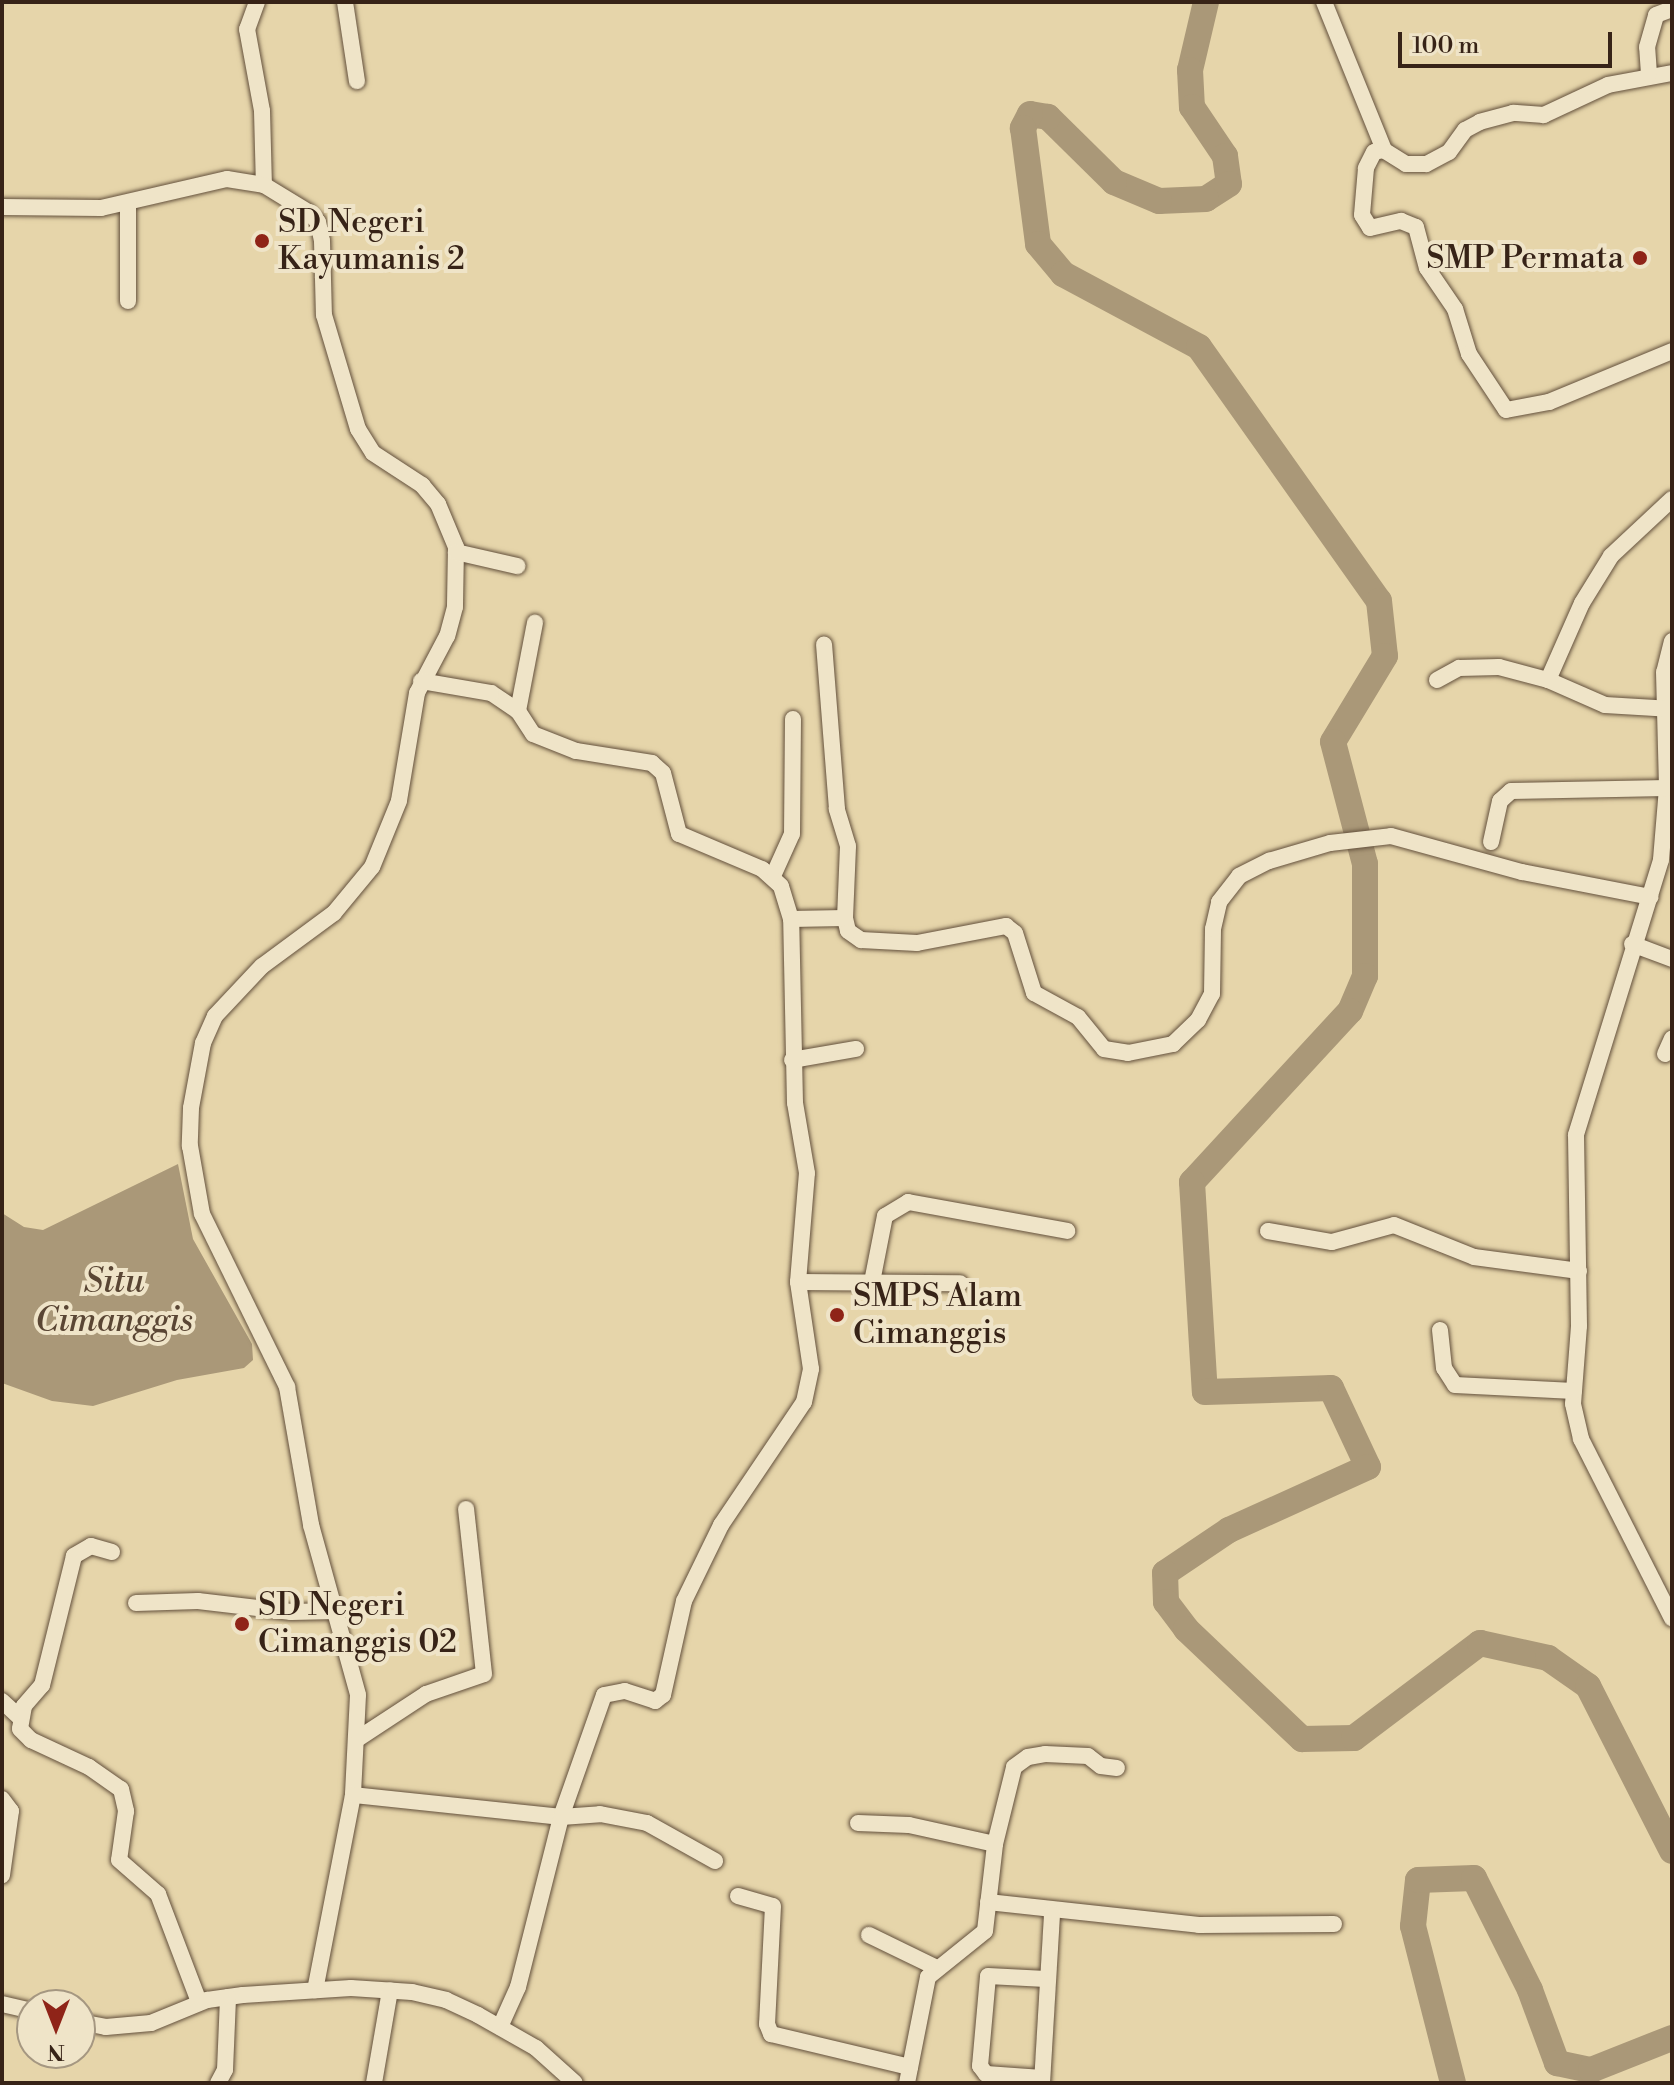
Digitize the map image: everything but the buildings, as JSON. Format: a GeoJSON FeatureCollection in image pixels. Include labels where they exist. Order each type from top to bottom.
{"type":"FeatureCollection","features":[{"type":"Feature","properties":{"kind":"street"},"geometry":{"type":"LineString","coordinates":[[257,2],[247,29],[262,111],[264,185]]}},
{"type":"Feature","properties":{"kind":"street"},"geometry":{"type":"LineString","coordinates":[[345,2],[357,81]]}},
{"type":"Feature","properties":{"kind":"street"},"geometry":{"type":"LineString","coordinates":[[1324,2],[1384,150],[1406,164],[1426,164],[1449,152],[1465,130],[1480,122],[1513,113],[1544,115],[1608,85],[1649,74],[1672,73]]}},
{"type":"Feature","properties":{"kind":"street"},"geometry":{"type":"LineString","coordinates":[[1649,74],[1647,47],[1656,15],[1672,9]]}},
{"type":"Feature","properties":{"kind":"street"},"geometry":{"type":"LineString","coordinates":[[1384,150],[1374,152],[1366,168],[1363,222],[1370,228],[1401,221],[1416,227],[1427,268],[1455,309],[1465,346],[1501,408],[1521,410],[1549,402],[1672,351]]}},
{"type":"Feature","properties":{"kind":"street"},"geometry":{"type":"LineString","coordinates":[[2,207],[73,210],[128,203],[197,182],[227,179],[264,185],[318,222],[324,315],[365,442],[438,504],[456,552],[455,607],[447,636],[421,681],[399,801],[372,867],[334,913],[244,985],[215,1016],[203,1043],[190,1146],[202,1214],[280,1370],[311,1525],[354,1665],[359,1738],[353,1795],[315,1990]]}},
{"type":"Feature","properties":{"kind":"street"},"geometry":{"type":"LineString","coordinates":[[128,203],[128,301]]}},
{"type":"Feature","properties":{"kind":"street"},"geometry":{"type":"LineString","coordinates":[[1548,680],[1582,603],[1611,556],[1672,499]]}},
{"type":"Feature","properties":{"kind":"street"},"geometry":{"type":"LineString","coordinates":[[456,552],[517,566]]}},
{"type":"Feature","properties":{"kind":"street"},"geometry":{"type":"LineString","coordinates":[[518,711],[535,623]]}},
{"type":"Feature","properties":{"kind":"street"},"geometry":{"type":"LineString","coordinates":[[1672,641],[1664,672],[1669,708],[1669,807],[1651,897],[1632,944],[1600,1070],[1576,1135],[1579,1271],[1574,1391],[1581,1439],[1672,1618]]}},
{"type":"Feature","properties":{"kind":"street"},"geometry":{"type":"LineString","coordinates":[[824,645],[837,809],[848,846],[845,918],[848,931],[861,940],[917,943],[1006,926],[1015,933],[1029,982],[1041,1000],[1078,1017],[1104,1049],[1152,1051],[1189,1032],[1212,994],[1213,929],[1228,887],[1255,866],[1330,843],[1391,836],[1522,872],[1651,897]]}},
{"type":"Feature","properties":{"kind":"street"},"geometry":{"type":"LineString","coordinates":[[1437,680],[1472,666],[1548,680],[1605,705],[1669,708]]}},
{"type":"Feature","properties":{"kind":"street"},"geometry":{"type":"LineString","coordinates":[[421,681],[491,693],[518,711],[533,734],[576,751],[652,763],[663,773],[679,834],[773,876],[791,919],[792,1060],[807,1173],[798,1282],[811,1369],[804,1402],[721,1525],[684,1601],[663,1695],[655,1701],[625,1691],[604,1695],[561,1817],[518,1987],[500,2027]]}},
{"type":"Feature","properties":{"kind":"street"},"geometry":{"type":"LineString","coordinates":[[773,876],[792,834],[793,719]]}},
{"type":"Feature","properties":{"kind":"street"},"geometry":{"type":"LineString","coordinates":[[1491,842],[1500,801],[1511,791],[1667,788]]}},
{"type":"Feature","properties":{"kind":"street"},"geometry":{"type":"LineString","coordinates":[[791,919],[845,918]]}},
{"type":"Feature","properties":{"kind":"street"},"geometry":{"type":"LineString","coordinates":[[1632,944],[1672,959]]}},
{"type":"Feature","properties":{"kind":"street"},"geometry":{"type":"LineString","coordinates":[[1665,1054],[1672,1038]]}},
{"type":"Feature","properties":{"kind":"street"},"geometry":{"type":"LineString","coordinates":[[792,1060],[856,1049]]}},
{"type":"Feature","properties":{"kind":"street"},"geometry":{"type":"LineString","coordinates":[[872,1282],[882,1224],[897,1205],[937,1204],[1067,1231]]}},
{"type":"Feature","properties":{"kind":"street"},"geometry":{"type":"LineString","coordinates":[[1268,1231],[1332,1242],[1389,1224],[1474,1257],[1579,1271]]}},
{"type":"Feature","properties":{"kind":"street"},"geometry":{"type":"LineString","coordinates":[[798,1282],[960,1283]]}},
{"type":"Feature","properties":{"kind":"street"},"geometry":{"type":"LineString","coordinates":[[1440,1330],[1444,1368],[1455,1385],[1574,1391]]}},
{"type":"Feature","properties":{"kind":"street"},"geometry":{"type":"LineString","coordinates":[[359,1738],[426,1694],[484,1674],[466,1509]]}},
{"type":"Feature","properties":{"kind":"street"},"geometry":{"type":"LineString","coordinates":[[112,1552],[91,1546],[74,1556],[42,1685],[19,1717],[20,1729],[31,1740],[89,1767],[121,1789],[126,1811],[119,1860],[158,1894],[199,2002]]}},
{"type":"Feature","properties":{"kind":"street"},"geometry":{"type":"LineString","coordinates":[[136,1603],[198,1601],[291,1612],[337,1611]]}},
{"type":"Feature","properties":{"kind":"street"},"geometry":{"type":"LineString","coordinates":[[2,1701],[19,1717]]}},
{"type":"Feature","properties":{"kind":"street"},"geometry":{"type":"LineString","coordinates":[[738,1896],[773,1906],[767,2024],[771,2034],[908,2075],[924,1988],[935,1967],[978,1940],[985,1931],[995,1844],[1008,1780],[1022,1760],[1045,1754],[1083,1755],[1117,1768]]}},
{"type":"Feature","properties":{"kind":"street"},"geometry":{"type":"LineString","coordinates":[[353,1795],[561,1817],[600,1814],[647,1823],[715,1861]]}},
{"type":"Feature","properties":{"kind":"street"},"geometry":{"type":"LineString","coordinates":[[2,1799],[11,1811],[3,1867]]}},
{"type":"Feature","properties":{"kind":"street"},"geometry":{"type":"LineString","coordinates":[[858,1823],[909,1825],[995,1844]]}},
{"type":"Feature","properties":{"kind":"street"},"geometry":{"type":"LineString","coordinates":[[988,1902],[1052,1913],[1106,1913],[1226,1927],[1334,1924]]}},
{"type":"Feature","properties":{"kind":"street"},"geometry":{"type":"LineString","coordinates":[[1046,1979],[988,1976],[980,2066],[986,2074],[1042,2080],[1052,1913]]}},
{"type":"Feature","properties":{"kind":"street"},"geometry":{"type":"LineString","coordinates":[[869,1935],[935,1967]]}},
{"type":"Feature","properties":{"kind":"street"},"geometry":{"type":"LineString","coordinates":[[96,2025],[151,2023],[199,2002],[228,1997],[315,1990],[390,1990],[446,2000],[500,2027],[564,2068],[575,2083]]}},
{"type":"Feature","properties":{"kind":"street"},"geometry":{"type":"LineString","coordinates":[[374,2083],[390,1990]]}},
{"type":"Feature","properties":{"kind":"street"},"geometry":{"type":"LineString","coordinates":[[218,2083],[225,2070],[228,1997]]}},
{"type":"Feature","properties":{"kind":"water","name":"Situ Cimanggis"},"geometry":{"type":"Polygon","coordinates":[[[178,1164],[193,1239],[252,1344],[253,1360],[244,1368],[177,1380],[93,1406],[52,1401],[2,1383],[2,1213],[24,1227],[43,1230],[178,1164]]]}},
{"type":"Feature","properties":{"kind":"waterway"},"geometry":{"type":"LineString","coordinates":[[1206,2],[1190,70],[1192,107],[1225,156],[1229,184],[1206,199],[1159,201],[1114,182],[1048,117],[1030,114],[1023,128],[1038,244],[1063,274],[1199,347],[1379,601],[1385,656],[1333,742],[1365,864],[1365,976],[1350,1011],[1192,1182],[1205,1392],[1331,1388],[1368,1467],[1229,1530],[1165,1573],[1166,1602],[1186,1629],[1302,1739],[1354,1738],[1480,1643],[1548,1658],[1588,1686],[1672,1851]]}},
{"type":"Feature","properties":{"kind":"waterway"},"geometry":{"type":"LineString","coordinates":[[1453,2083],[1413,1926],[1418,1880],[1474,1878],[1530,1990],[1557,2063],[1591,2070],[1672,2038]]}},
{"type":"Feature","properties":{"kind":"place","name":"SD Negeri Kayumanis 2"},"geometry":{"type":"Point","coordinates":[262,241]}},
{"type":"Feature","properties":{"kind":"place","name":"SMP Permata"},"geometry":{"type":"Point","coordinates":[1640,258]}},
{"type":"Feature","properties":{"kind":"place","name":"SMPS Alam Cimanggis"},"geometry":{"type":"Point","coordinates":[837,1315]}},
{"type":"Feature","properties":{"kind":"place","name":"SD Negeri Cimanggis 02"},"geometry":{"type":"Point","coordinates":[242,1624]}}]}
